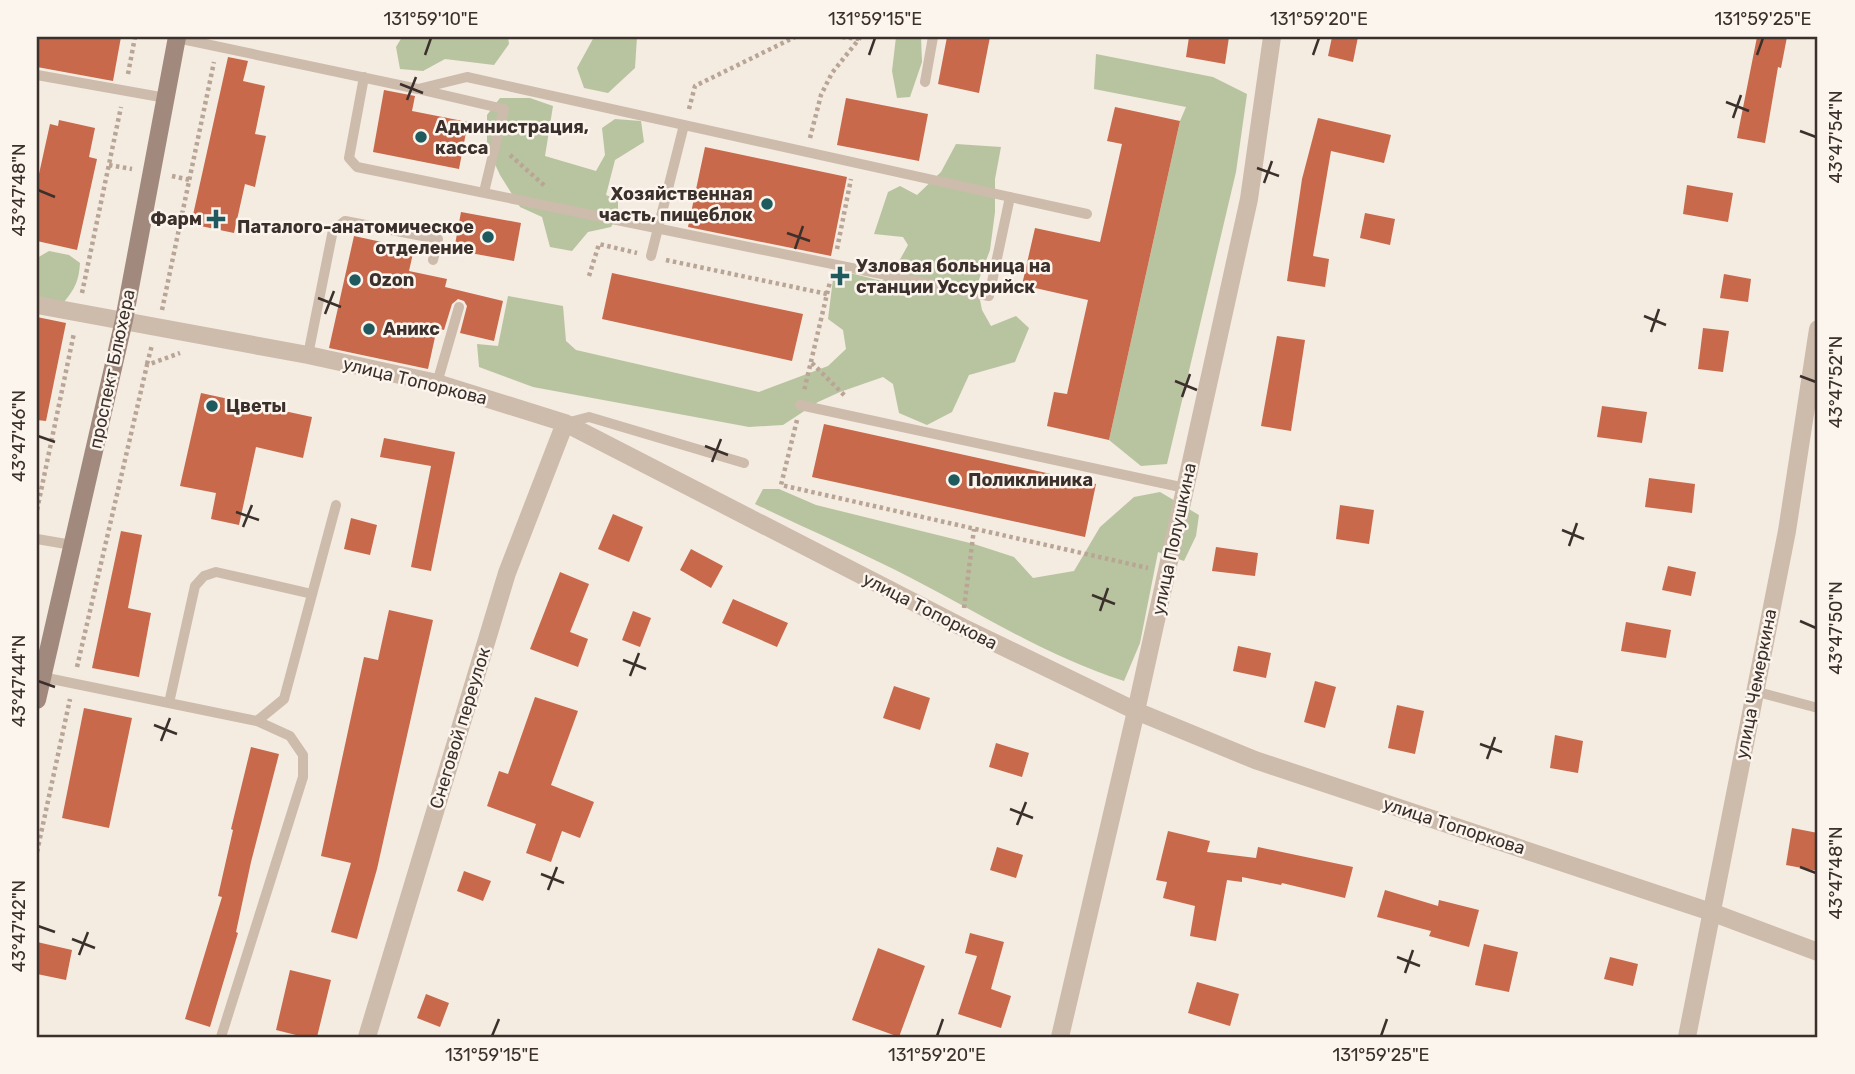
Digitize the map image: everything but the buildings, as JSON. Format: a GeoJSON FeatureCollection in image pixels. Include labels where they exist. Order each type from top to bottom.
{"type":"FeatureCollection","features":[{"type":"Feature","properties":{"kind":"main road","name":"проспект Блюхера"},"geometry":{"type":"LineString","coordinates":[[37,700],[42,677],[43,640],[72,545],[124,320],[177,37]]}},
{"type":"Feature","properties":{"kind":"street","name":"улица Полушкина"},"geometry":{"type":"LineString","coordinates":[[1060,1037],[1136,711],[1249,199],[1272,37]]}},
{"type":"Feature","properties":{"kind":"street","name":"улица Топоркова"},"geometry":{"type":"LineString","coordinates":[[37,305],[308,355],[437,383],[565,423],[962,627],[1136,711],[1255,760],[1711,912],[1818,952]]}},
{"type":"Feature","properties":{"kind":"street","name":"улица Чемеркина"},"geometry":{"type":"LineString","coordinates":[[1686,1037],[1812,411],[1818,329]]}},
{"type":"Feature","properties":{"kind":"street","name":"Снеговой переулок"},"geometry":{"type":"LineString","coordinates":[[367,1037],[507,573],[565,423]]}},
{"type":"Feature","properties":{"kind":"lane"},"geometry":{"type":"LineString","coordinates":[[177,37],[504,109],[484,192]]}},
{"type":"Feature","properties":{"kind":"lane"},"geometry":{"type":"LineString","coordinates":[[925,82],[933,37]]}},
{"type":"Feature","properties":{"kind":"lane"},"geometry":{"type":"LineString","coordinates":[[37,75],[166,98]]}},
{"type":"Feature","properties":{"kind":"lane"},"geometry":{"type":"LineString","coordinates":[[364,77],[349,158],[357,167],[989,296],[1010,197]]}},
{"type":"Feature","properties":{"kind":"lane"},"geometry":{"type":"LineString","coordinates":[[418,89],[467,77],[1087,214]]}},
{"type":"Feature","properties":{"kind":"lane"},"geometry":{"type":"LineString","coordinates":[[651,256],[684,125]]}},
{"type":"Feature","properties":{"kind":"lane"},"geometry":{"type":"LineString","coordinates":[[325,221],[334,230]]}},
{"type":"Feature","properties":{"kind":"lane"},"geometry":{"type":"LineString","coordinates":[[308,355],[334,230],[345,222],[438,239],[433,260]]}},
{"type":"Feature","properties":{"kind":"lane"},"geometry":{"type":"LineString","coordinates":[[437,383],[459,307]]}},
{"type":"Feature","properties":{"kind":"lane"},"geometry":{"type":"LineString","coordinates":[[800,405],[1185,488]]}},
{"type":"Feature","properties":{"kind":"lane"},"geometry":{"type":"LineString","coordinates":[[565,423],[589,416],[744,463]]}},
{"type":"Feature","properties":{"kind":"lane"},"geometry":{"type":"LineString","coordinates":[[257,721],[284,699],[335,505]]}},
{"type":"Feature","properties":{"kind":"lane"},"geometry":{"type":"LineString","coordinates":[[37,538],[72,545]]}},
{"type":"Feature","properties":{"kind":"lane"},"geometry":{"type":"LineString","coordinates":[[169,703],[195,586],[204,576],[216,572],[312,594]]}},
{"type":"Feature","properties":{"kind":"lane"},"geometry":{"type":"LineString","coordinates":[[42,677],[257,721],[290,736],[303,755],[303,777],[221,1037]]}},
{"type":"Feature","properties":{"kind":"lane"},"geometry":{"type":"LineString","coordinates":[[1755,691],[1818,708]]}},
{"type":"Feature","properties":{"kind":"path"},"geometry":{"type":"LineString","coordinates":[[37,510],[135,37]]}},
{"type":"Feature","properties":{"kind":"path"},"geometry":{"type":"LineString","coordinates":[[684,125],[695,86],[795,37]]}},
{"type":"Feature","properties":{"kind":"path"},"geometry":{"type":"LineString","coordinates":[[806,152],[821,95],[832,73],[859,40],[842,37]]}},
{"type":"Feature","properties":{"kind":"path"},"geometry":{"type":"LineString","coordinates":[[37,852],[147,365],[164,305],[217,46]]}},
{"type":"Feature","properties":{"kind":"path"},"geometry":{"type":"LineString","coordinates":[[496,142],[548,189]]}},
{"type":"Feature","properties":{"kind":"path"},"geometry":{"type":"LineString","coordinates":[[855,163],[827,295],[781,485],[1167,573]]}},
{"type":"Feature","properties":{"kind":"path"},"geometry":{"type":"LineString","coordinates":[[589,276],[599,244],[827,295]]}},
{"type":"Feature","properties":{"kind":"path"},"geometry":{"type":"LineString","coordinates":[[147,365],[182,352]]}},
{"type":"Feature","properties":{"kind":"path"},"geometry":{"type":"LineString","coordinates":[[811,362],[869,420]]}},
{"type":"Feature","properties":{"kind":"path"},"geometry":{"type":"LineString","coordinates":[[962,627],[974,529]]}},
{"type":"Feature","properties":{"kind":"green space"},"geometry":{"type":"Polygon","coordinates":[[[402,37],[508,37],[509,44],[494,65],[445,59],[423,71],[400,69],[396,47],[402,37]]]}},
{"type":"Feature","properties":{"kind":"green space"},"geometry":{"type":"Polygon","coordinates":[[[594,37],[637,37],[635,68],[608,93],[584,88],[577,68],[594,37]]]}},
{"type":"Feature","properties":{"kind":"green space"},"geometry":{"type":"Polygon","coordinates":[[[896,37],[921,37],[922,62],[910,97],[897,98],[892,71],[896,37]]]}},
{"type":"Feature","properties":{"kind":"green space"},"geometry":{"type":"Polygon","coordinates":[[[1096,54],[1213,77],[1247,94],[1236,172],[1167,464],[1141,466],[1109,440],[1180,121],[1186,107],[1094,89],[1096,54]]]}},
{"type":"Feature","properties":{"kind":"green space"},"geometry":{"type":"Polygon","coordinates":[[[500,98],[530,98],[553,106],[545,156],[596,171],[605,155],[602,128],[615,119],[641,121],[644,142],[615,160],[606,195],[618,200],[618,215],[611,227],[588,232],[572,251],[550,247],[542,217],[520,207],[500,175],[487,147],[487,115],[500,98]]]}},
{"type":"Feature","properties":{"kind":"green space"},"geometry":{"type":"Polygon","coordinates":[[[956,144],[1001,147],[995,179],[995,212],[990,250],[977,285],[982,310],[991,326],[1016,316],[1029,328],[1015,362],[969,375],[952,412],[927,425],[899,413],[893,384],[883,377],[818,402],[783,425],[749,427],[533,387],[479,367],[477,344],[498,346],[508,296],[563,306],[566,341],[576,350],[759,392],[828,366],[846,349],[843,330],[828,319],[833,279],[842,271],[882,281],[897,265],[908,245],[903,237],[874,234],[888,192],[900,186],[917,195],[941,172],[956,144]]]}},
{"type":"Feature","properties":{"kind":"green space"},"geometry":{"type":"Polygon","coordinates":[[[49,251],[69,255],[80,263],[76,284],[64,302],[37,297],[37,258],[49,251]]]}},
{"type":"Feature","properties":{"kind":"green space"},"geometry":{"type":"Polygon","coordinates":[[[763,489],[779,489],[816,505],[974,544],[1014,557],[1033,578],[1074,571],[1100,527],[1134,497],[1160,492],[1199,515],[1196,536],[1184,561],[1158,552],[1140,643],[1124,681],[1042,648],[893,569],[755,504],[763,489]]]}},
{"type":"Feature","properties":{"kind":"place","name":"Администрация, касса"},"geometry":{"type":"Point","coordinates":[421,137]}},
{"type":"Feature","properties":{"kind":"place","name":"Хозяйственная часть, пищеблок"},"geometry":{"type":"Point","coordinates":[767,204]}},
{"type":"Feature","properties":{"kind":"place","name":"Фарм"},"geometry":{"type":"Point","coordinates":[216,219]}},
{"type":"Feature","properties":{"kind":"place","name":"Паталого-анатомическое отделение"},"geometry":{"type":"Point","coordinates":[488,237]}},
{"type":"Feature","properties":{"kind":"place","name":"Узловая больница на станции Уссурийск"},"geometry":{"type":"Point","coordinates":[840,276]}},
{"type":"Feature","properties":{"kind":"place","name":"Ozon"},"geometry":{"type":"Point","coordinates":[355,280]}},
{"type":"Feature","properties":{"kind":"place","name":"Аникс"},"geometry":{"type":"Point","coordinates":[369,329]}},
{"type":"Feature","properties":{"kind":"place","name":"Цветы"},"geometry":{"type":"Point","coordinates":[212,406]}},
{"type":"Feature","properties":{"kind":"place","name":"Поликлиника"},"geometry":{"type":"Point","coordinates":[954,480]}}]}
